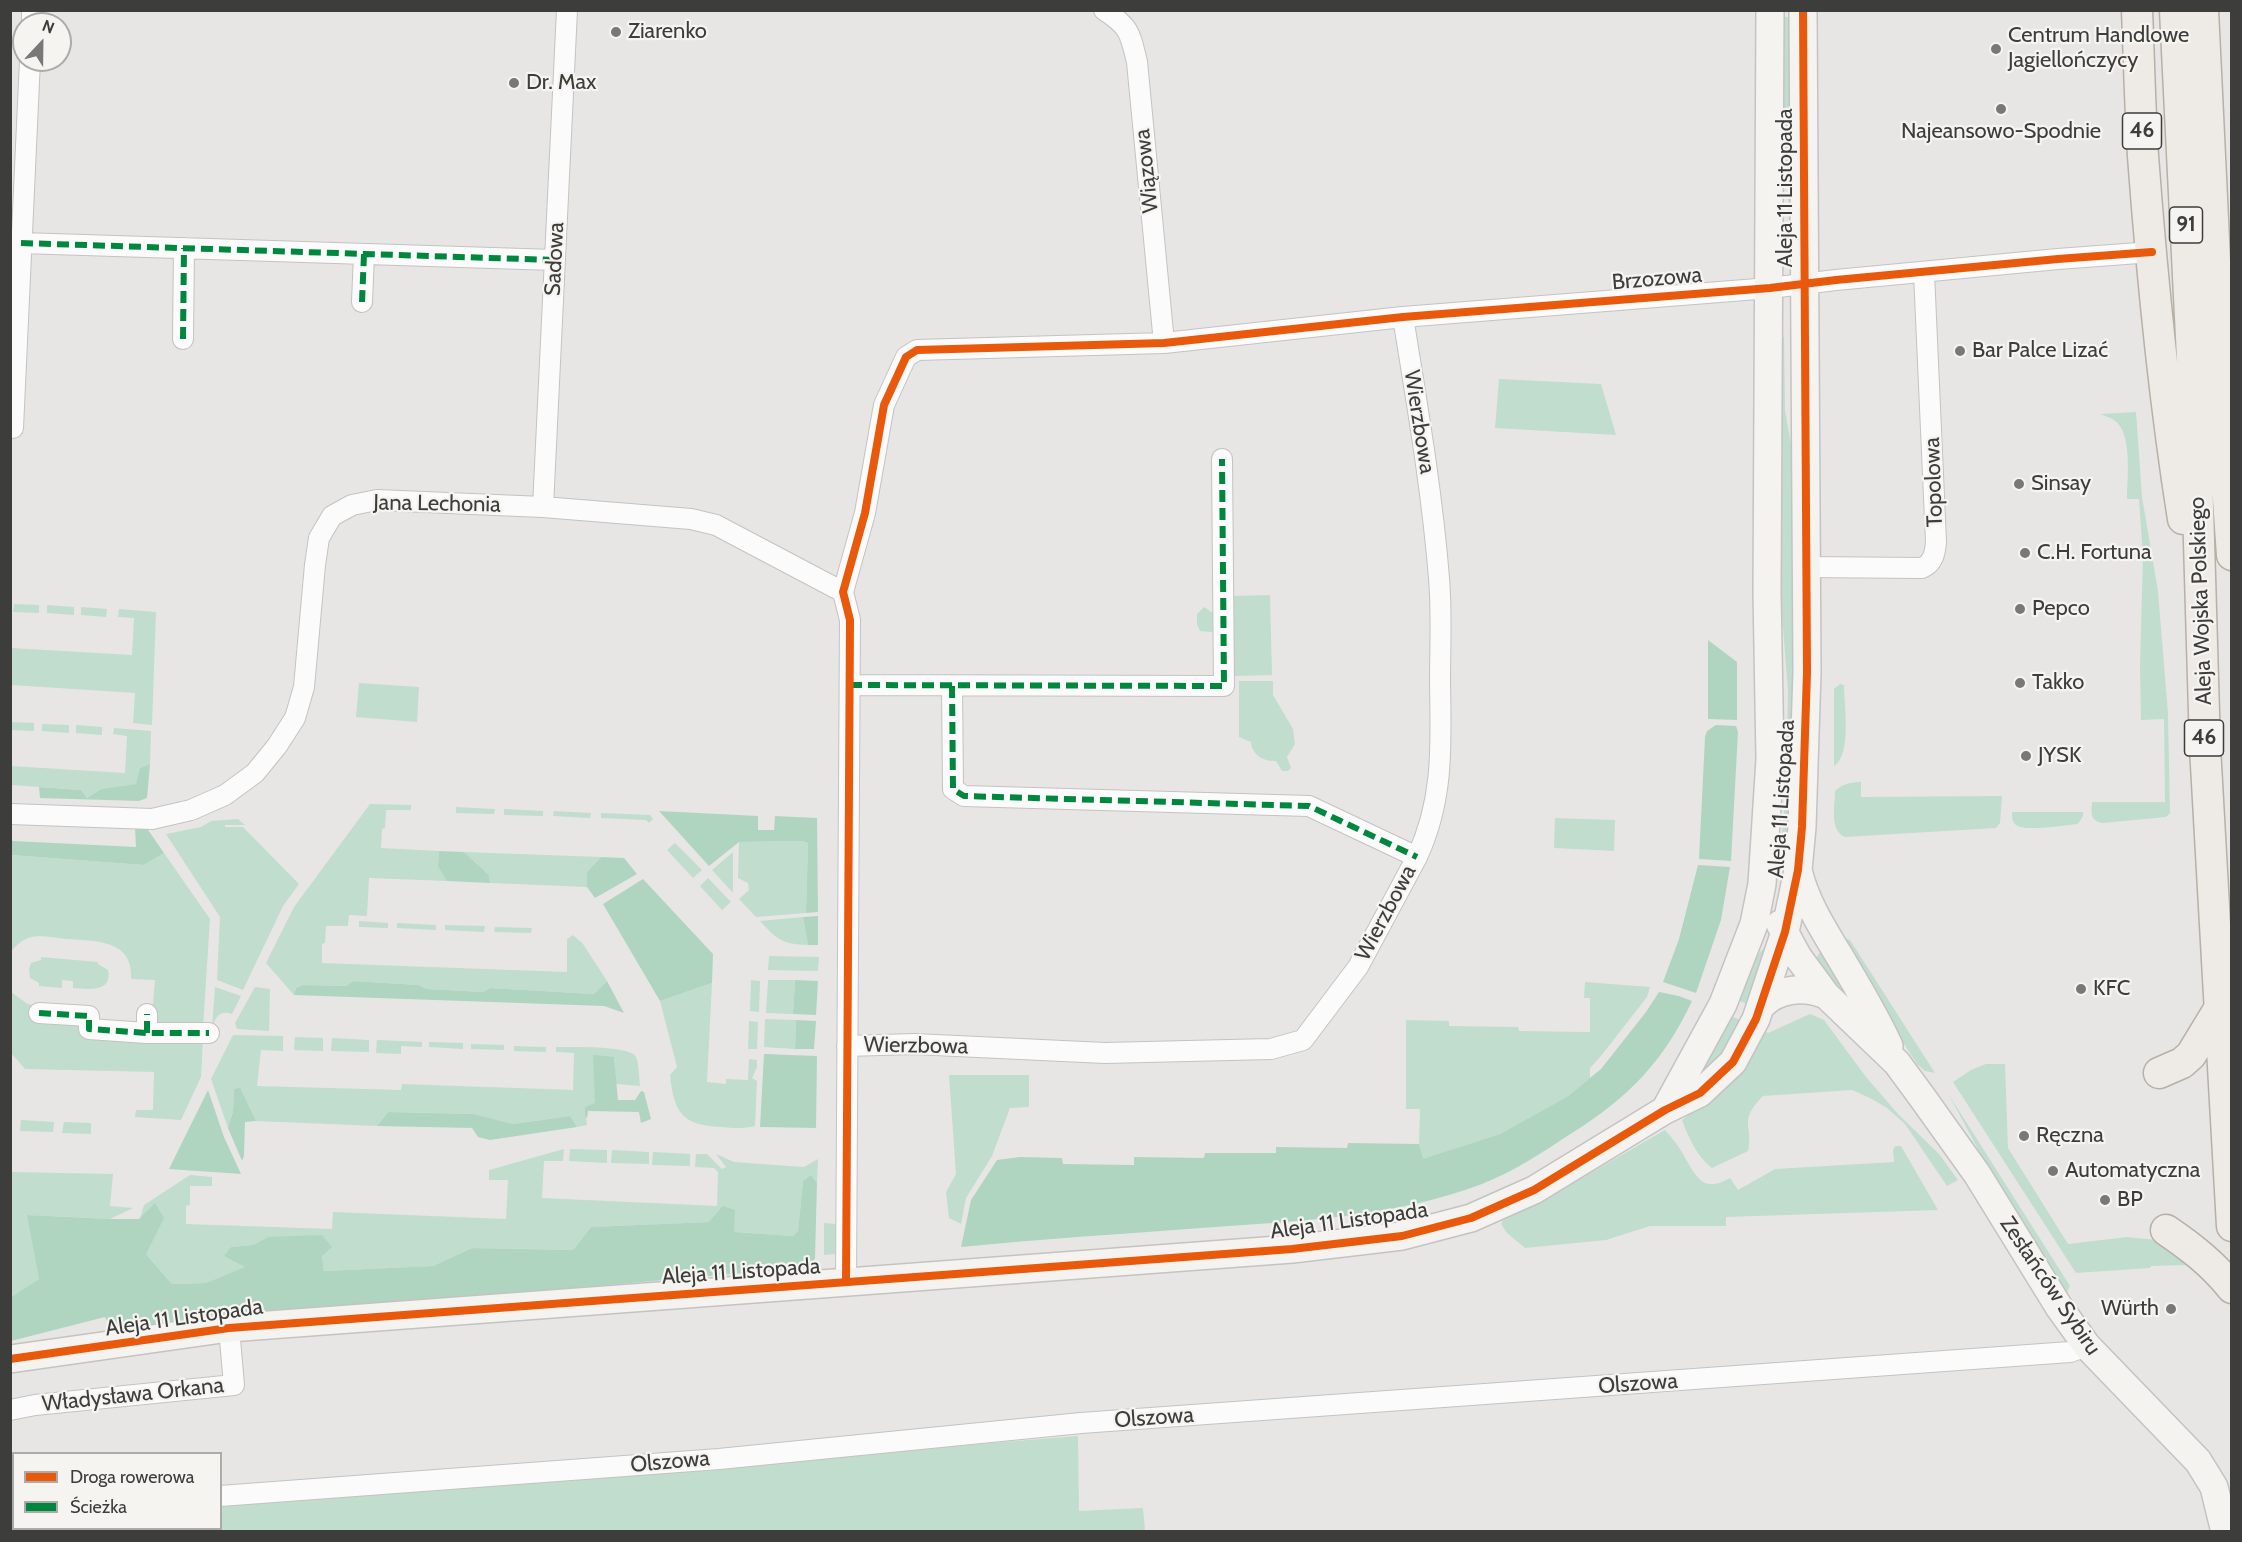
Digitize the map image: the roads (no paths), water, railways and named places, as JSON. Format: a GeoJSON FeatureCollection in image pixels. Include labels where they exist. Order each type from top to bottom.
{"type":"FeatureCollection","features":[{"type":"Feature","properties":{"kind":"main road","name":"46"},"geometry":{"type":"LineString","coordinates":[[2137,10],[2143,155],[2152,252]]}},
{"type":"Feature","properties":{"kind":"main road","name":"Aleja Wojska Polskiego"},"geometry":{"type":"LineString","coordinates":[[2175,10],[2196,439],[2205,747],[2232,1226]]}},
{"type":"Feature","properties":{"kind":"main road","name":"Aleja Wojska Polskiego"},"geometry":{"type":"LineString","coordinates":[[2204,10],[2223,428],[2232,555]]}},
{"type":"Feature","properties":{"kind":"main road"},"geometry":{"type":"LineString","coordinates":[[2152,252],[2172,449],[2202,640]]}},
{"type":"Feature","properties":{"kind":"main road"},"geometry":{"type":"LineString","coordinates":[[2158,1073],[2182,1064],[2219,1009]]}},
{"type":"Feature","properties":{"kind":"main road"},"geometry":{"type":"LineString","coordinates":[[2166,1230],[2193,1248],[2218,1270],[2232,1288]]}},
{"type":"Feature","properties":{"kind":"street","name":"Sadowa"},"geometry":{"type":"LineString","coordinates":[[543,507],[567,10]]}},
{"type":"Feature","properties":{"kind":"street","name":"Wiązowa"},"geometry":{"type":"LineString","coordinates":[[1104,10],[1129,16],[1137,62],[1164,343]]}},
{"type":"Feature","properties":{"kind":"street","name":"Aleja 11 Listopada"},"geometry":{"type":"LineString","coordinates":[[1665,1110],[1723,1004],[1756,915],[1762,884],[1770,759],[1767,592],[1770,10]]}},
{"type":"Feature","properties":{"kind":"street","name":"Aleja 11 Listopada"},"geometry":{"type":"LineString","coordinates":[[10,1359],[229,1328],[1292,1249],[1402,1236],[1471,1218],[1534,1190],[1665,1110],[1701,1093],[1733,1062],[1749,1035],[1785,932],[1798,870],[1805,741],[1803,10]]}},
{"type":"Feature","properties":{"kind":"street"},"geometry":{"type":"LineString","coordinates":[[12,428],[29,72]]}},
{"type":"Feature","properties":{"kind":"street"},"geometry":{"type":"LineString","coordinates":[[21,243],[555,260]]}},
{"type":"Feature","properties":{"kind":"street"},"geometry":{"type":"LineString","coordinates":[[183,339],[184,248]]}},
{"type":"Feature","properties":{"kind":"street","name":"Brzozowa"},"geometry":{"type":"LineString","coordinates":[[843,592],[865,513],[884,405],[906,357],[917,350],[1164,343],[1403,317],[1770,288],[2058,259],[2152,252]]}},
{"type":"Feature","properties":{"kind":"street"},"geometry":{"type":"LineString","coordinates":[[362,302],[364,254]]}},
{"type":"Feature","properties":{"kind":"street","name":"Topolowa"},"geometry":{"type":"LineString","coordinates":[[1805,567],[1922,568],[1932,559],[1936,542],[1924,273]]}},
{"type":"Feature","properties":{"kind":"street","name":"Wierzbowa"},"geometry":{"type":"LineString","coordinates":[[847,1046],[914,1044],[1105,1053],[1271,1048],[1303,1040],[1358,967],[1417,856],[1424,841],[1436,800],[1441,765],[1439,580],[1427,472],[1403,317]]}},
{"type":"Feature","properties":{"kind":"street"},"geometry":{"type":"LineString","coordinates":[[850,685],[1224,686],[1222,459]]}},
{"type":"Feature","properties":{"kind":"street","name":"Jana Lechonia"},"geometry":{"type":"LineString","coordinates":[[10,814],[152,819],[191,810],[225,795],[255,773],[278,746],[295,718],[304,687],[319,538],[332,516],[352,505],[377,500],[543,507],[691,519],[716,525],[843,592]]}},
{"type":"Feature","properties":{"kind":"street"},"geometry":{"type":"LineString","coordinates":[[843,592],[850,621],[846,1282]]}},
{"type":"Feature","properties":{"kind":"street"},"geometry":{"type":"LineString","coordinates":[[952,686],[953,789],[964,796],[1309,806],[1417,856]]}},
{"type":"Feature","properties":{"kind":"street","name":"Zesłańców Sybiru"},"geometry":{"type":"LineString","coordinates":[[1798,870],[1806,896],[1829,940],[1871,1010],[1897,1063],[1977,1174],[2086,1346],[2198,1461],[2214,1487],[2225,1532]]}},
{"type":"Feature","properties":{"kind":"street","name":"Zesłańców Sybiru"},"geometry":{"type":"LineString","coordinates":[[1762,884],[1772,912],[1798,957],[1826,995],[1897,1063]]}},
{"type":"Feature","properties":{"kind":"street","name":"Aleja 11 Listopada"},"geometry":{"type":"LineString","coordinates":[[1743,954],[1765,935],[1796,931],[1829,940]]}},
{"type":"Feature","properties":{"kind":"street"},"geometry":{"type":"LineString","coordinates":[[1761,1006],[1774,995],[1794,990],[1810,990],[1826,995]]}},
{"type":"Feature","properties":{"kind":"street"},"geometry":{"type":"LineString","coordinates":[[39,1013],[65,1011],[90,1016],[86,1029],[147,1023],[208,1033]]}},
{"type":"Feature","properties":{"kind":"street","name":"Władysława Orkana"},"geometry":{"type":"LineString","coordinates":[[10,1410],[36,1405],[234,1385],[229,1328]]}},
{"type":"Feature","properties":{"kind":"street","name":"Olszowa"},"geometry":{"type":"LineString","coordinates":[[222,1496],[719,1459],[1082,1423],[2070,1352],[2086,1346]]}},
{"type":"Feature","properties":{"kind":"street","name":"Aleja 11 Listopada"},"geometry":{"type":"LineString","coordinates":[[10,1375],[100,1348]]}},
{"type":"Feature","properties":{"kind":"place","name":"Ziarenko"},"geometry":{"type":"Point","coordinates":[616,32]}},
{"type":"Feature","properties":{"kind":"place","name":"Centrum Handlowe Jagiellończycy"},"geometry":{"type":"Point","coordinates":[1996,49]}},
{"type":"Feature","properties":{"kind":"place","name":"Dr. Max"},"geometry":{"type":"Point","coordinates":[514,83]}},
{"type":"Feature","properties":{"kind":"place","name":"Najeansowo-Spodnie"},"geometry":{"type":"Point","coordinates":[2001,109]}},
{"type":"Feature","properties":{"kind":"place","name":"Bar Palce Lizać"},"geometry":{"type":"Point","coordinates":[1960,351]}},
{"type":"Feature","properties":{"kind":"place","name":"Sinsay"},"geometry":{"type":"Point","coordinates":[2019,484]}},
{"type":"Feature","properties":{"kind":"place","name":"C.H. Fortuna"},"geometry":{"type":"Point","coordinates":[2025,553]}},
{"type":"Feature","properties":{"kind":"place","name":"Pepco"},"geometry":{"type":"Point","coordinates":[2020,609]}},
{"type":"Feature","properties":{"kind":"place","name":"Takko"},"geometry":{"type":"Point","coordinates":[2020,683]}},
{"type":"Feature","properties":{"kind":"place","name":"JYSK"},"geometry":{"type":"Point","coordinates":[2026,756]}},
{"type":"Feature","properties":{"kind":"place","name":"KFC"},"geometry":{"type":"Point","coordinates":[2081,989]}},
{"type":"Feature","properties":{"kind":"place","name":"Ręczna"},"geometry":{"type":"Point","coordinates":[2024,1136]}},
{"type":"Feature","properties":{"kind":"place","name":"Automatyczna"},"geometry":{"type":"Point","coordinates":[2053,1171]}},
{"type":"Feature","properties":{"kind":"place","name":"BP"},"geometry":{"type":"Point","coordinates":[2105,1200]}},
{"type":"Feature","properties":{"kind":"place","name":"Würth"},"geometry":{"type":"Point","coordinates":[2171,1309]}}]}
